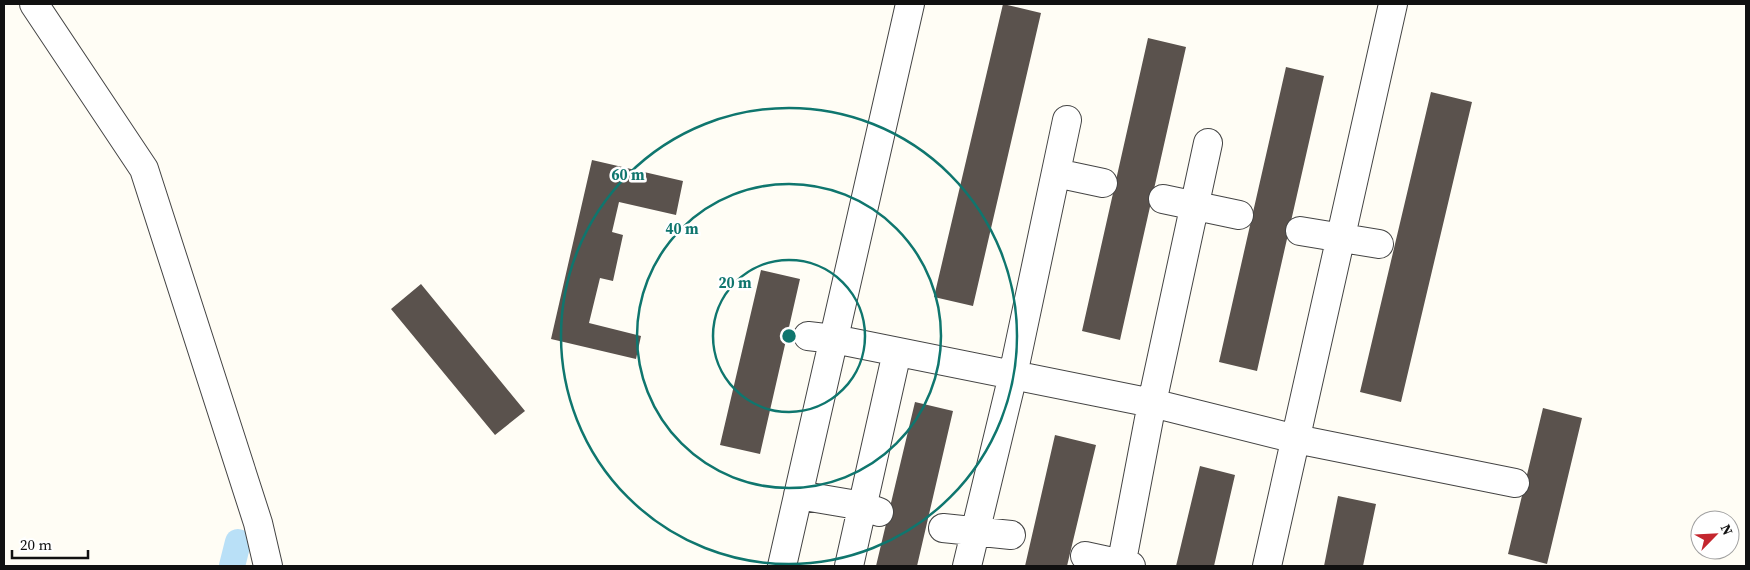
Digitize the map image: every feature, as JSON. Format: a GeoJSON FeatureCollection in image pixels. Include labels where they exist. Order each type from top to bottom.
{"type":"FeatureCollection","features":[{"type":"Feature","properties":{"kind":"street"},"geometry":{"type":"LineString","coordinates":[[34,4],[144,169],[258,523],[268,566]]}},
{"type":"Feature","properties":{"kind":"street"},"geometry":{"type":"LineString","coordinates":[[782,566],[798,494],[821,338],[910,4]]}},
{"type":"Feature","properties":{"kind":"street"},"geometry":{"type":"LineString","coordinates":[[1267,566],[1394,7]]}},
{"type":"Feature","properties":{"kind":"street"},"geometry":{"type":"LineString","coordinates":[[967,566],[1013,375],[1067,120]]}},
{"type":"Feature","properties":{"kind":"street"},"geometry":{"type":"LineString","coordinates":[[1085,556],[1124,566],[1152,403],[1208,143]]}},
{"type":"Feature","properties":{"kind":"street"},"geometry":{"type":"LineString","coordinates":[[1056,174],[1103,183]]}},
{"type":"Feature","properties":{"kind":"street"},"geometry":{"type":"LineString","coordinates":[[1163,199],[1239,215]]}},
{"type":"Feature","properties":{"kind":"street"},"geometry":{"type":"LineString","coordinates":[[1300,231],[1379,244]]}},
{"type":"Feature","properties":{"kind":"street"},"geometry":{"type":"LineString","coordinates":[[821,338],[1152,403],[1296,438],[1515,483]]}},
{"type":"Feature","properties":{"kind":"street"},"geometry":{"type":"LineString","coordinates":[[849,566],[871,509],[897,352]]}},
{"type":"Feature","properties":{"kind":"street"},"geometry":{"type":"LineString","coordinates":[[798,494],[871,509]]}},
{"type":"Feature","properties":{"kind":"street"},"geometry":{"type":"LineString","coordinates":[[943,528],[1011,535]]}},
{"type":"Feature","properties":{"kind":"building"},"geometry":{"type":"Polygon","coordinates":[[[1003,4],[1041,13],[973,306],[934,297],[1003,4]]]}},
{"type":"Feature","properties":{"kind":"building"},"geometry":{"type":"Polygon","coordinates":[[[1148,38],[1186,47],[1120,340],[1082,331],[1148,38]]]}},
{"type":"Feature","properties":{"kind":"building"},"geometry":{"type":"Polygon","coordinates":[[[1286,67],[1324,76],[1257,371],[1219,362],[1286,67]]]}},
{"type":"Feature","properties":{"kind":"building"},"geometry":{"type":"Polygon","coordinates":[[[1431,92],[1472,102],[1401,402],[1360,392],[1431,92]]]}},
{"type":"Feature","properties":{"kind":"building"},"geometry":{"type":"Polygon","coordinates":[[[592,160],[683,181],[676,215],[619,202],[612,232],[623,235],[613,281],[600,278],[589,323],[641,336],[636,359],[551,339],[592,160]]]}},
{"type":"Feature","properties":{"kind":"building"},"geometry":{"type":"Polygon","coordinates":[[[761,270],[800,279],[760,454],[720,445],[761,270]]]}},
{"type":"Feature","properties":{"kind":"building"},"geometry":{"type":"Polygon","coordinates":[[[421,284],[525,411],[495,435],[391,309],[421,284]]]}},
{"type":"Feature","properties":{"kind":"building"},"geometry":{"type":"Polygon","coordinates":[[[915,402],[953,411],[917,566],[876,566],[915,402]]]}},
{"type":"Feature","properties":{"kind":"building"},"geometry":{"type":"Polygon","coordinates":[[[1543,408],[1582,418],[1547,564],[1508,554],[1543,408]]]}},
{"type":"Feature","properties":{"kind":"building"},"geometry":{"type":"Polygon","coordinates":[[[1055,435],[1096,445],[1067,566],[1025,566],[1055,435]]]}},
{"type":"Feature","properties":{"kind":"building"},"geometry":{"type":"Polygon","coordinates":[[[1200,466],[1235,475],[1214,566],[1176,566],[1200,466]]]}},
{"type":"Feature","properties":{"kind":"building"},"geometry":{"type":"Polygon","coordinates":[[[1338,496],[1376,504],[1363,566],[1324,566],[1338,496]]]}},
{"type":"Feature","properties":{"kind":"waterway"},"geometry":{"type":"LineString","coordinates":[[232,566],[238,542]]}}]}
